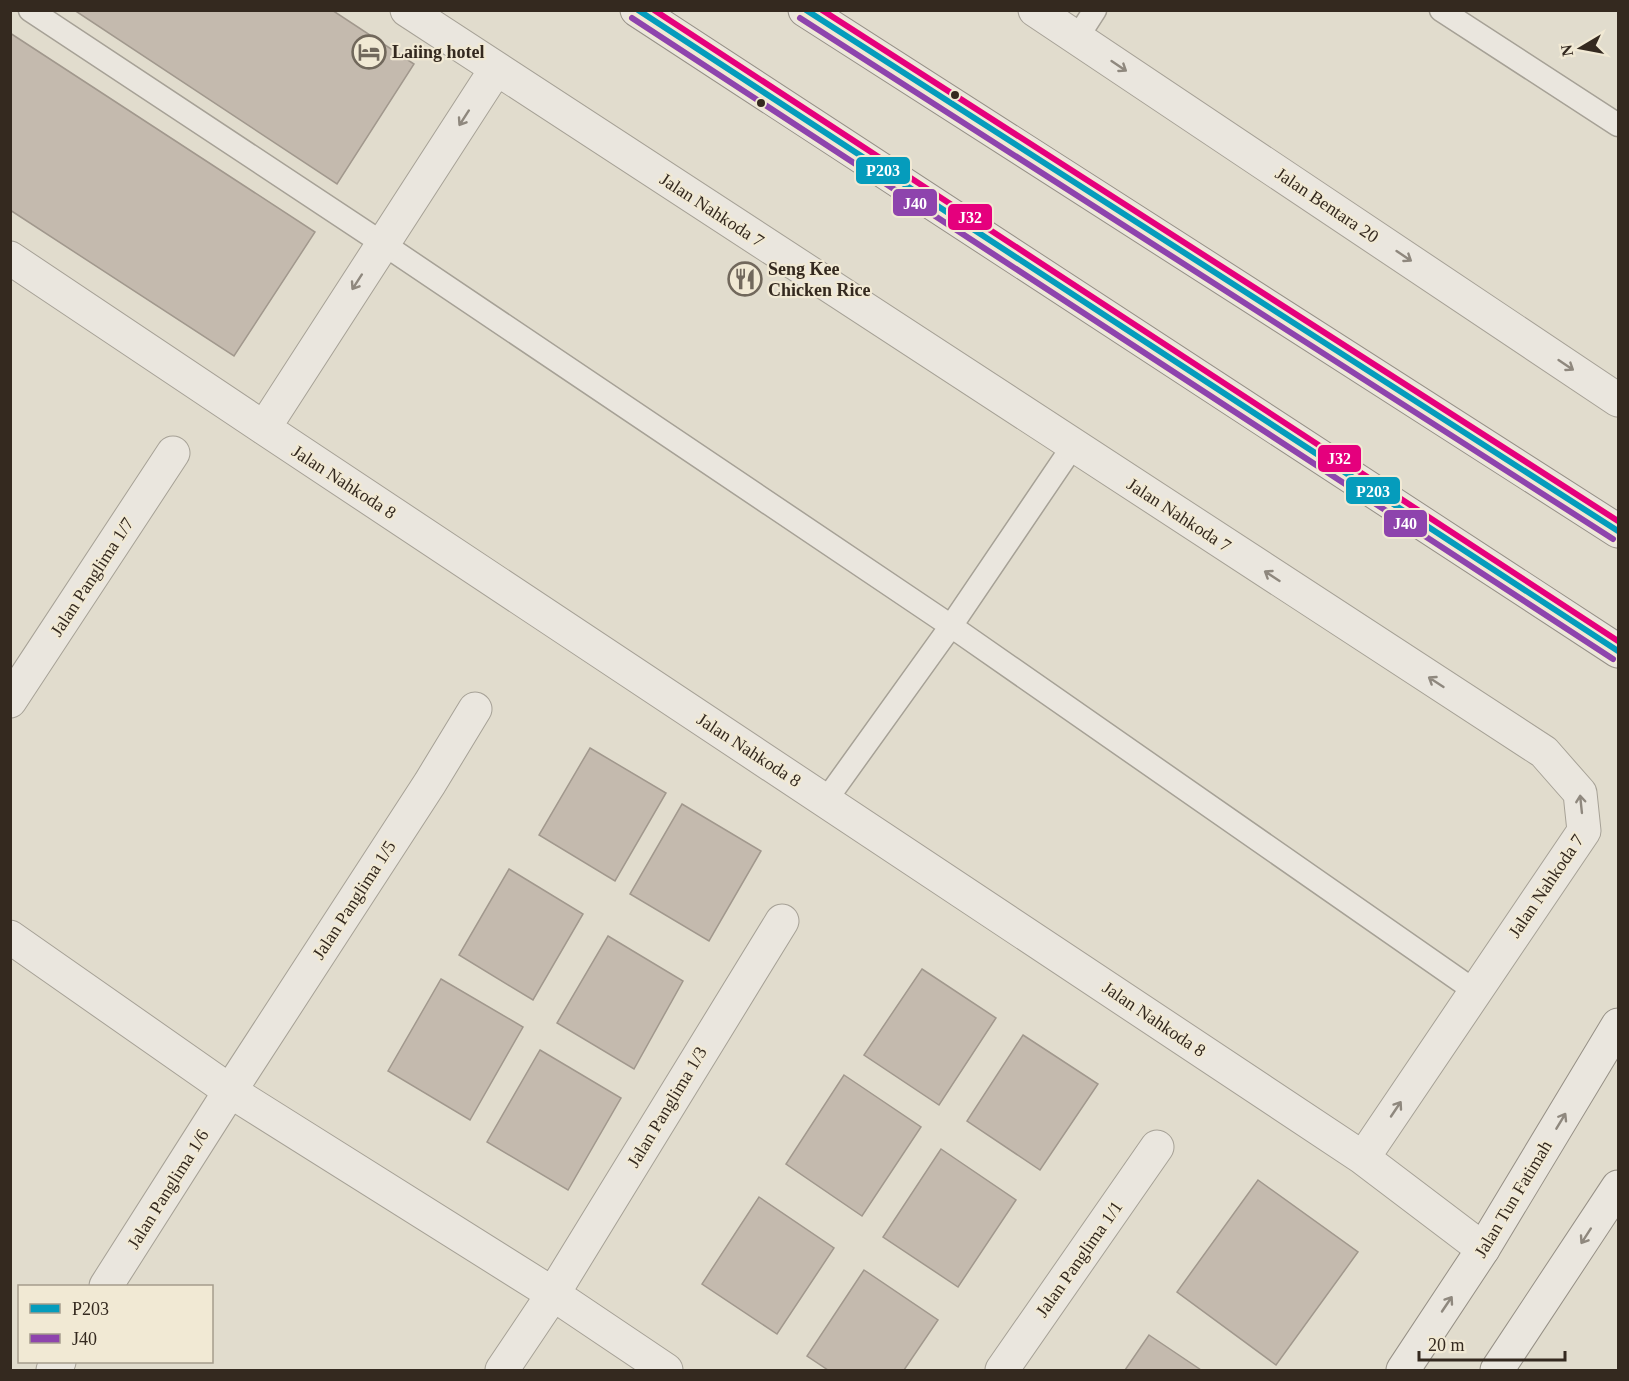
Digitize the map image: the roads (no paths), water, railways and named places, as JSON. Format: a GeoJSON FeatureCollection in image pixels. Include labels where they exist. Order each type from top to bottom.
{"type":"FeatureCollection","features":[{"type":"Feature","properties":{"kind":"street","name":"Jalan Nahkoda 7"},"geometry":{"type":"LineString","coordinates":[[407,10],[1544,752],[1580,793],[1584,831],[1363,1158]]}},
{"type":"Feature","properties":{"kind":"street"},"geometry":{"type":"LineString","coordinates":[[637,10],[1618,651]]}},
{"type":"Feature","properties":{"kind":"street"},"geometry":{"type":"LineString","coordinates":[[805,10],[1618,531]]}},
{"type":"Feature","properties":{"kind":"street","name":"Jalan Bentara 20"},"geometry":{"type":"LineString","coordinates":[[1035,10],[1618,400]]}},
{"type":"Feature","properties":{"kind":"street"},"geometry":{"type":"LineString","coordinates":[[264,428],[496,69]]}},
{"type":"Feature","properties":{"kind":"street","name":"Jalan Nahkoda 8"},"geometry":{"type":"LineString","coordinates":[[10,258],[1363,1158],[1483,1249]]}},
{"type":"Feature","properties":{"kind":"street","name":"Jalan Panglima 1/7"},"geometry":{"type":"LineString","coordinates":[[10,701],[173,453]]}},
{"type":"Feature","properties":{"kind":"street","name":"Jalan Panglima 1/5"},"geometry":{"type":"LineString","coordinates":[[230,1091],[430,783],[475,709]]}},
{"type":"Feature","properties":{"kind":"street","name":"Jalan Panglima 1/3"},"geometry":{"type":"LineString","coordinates":[[502,1371],[553,1294],[782,921]]}},
{"type":"Feature","properties":{"kind":"street"},"geometry":{"type":"LineString","coordinates":[[10,937],[230,1091],[553,1294],[666,1371]]}},
{"type":"Feature","properties":{"kind":"street","name":"Jalan Tun Fatimah"},"geometry":{"type":"LineString","coordinates":[[1403,1371],[1483,1249],[1618,1025]]}},
{"type":"Feature","properties":{"kind":"street","name":"Jalan Panglima 1/6"},"geometry":{"type":"LineString","coordinates":[[107,1285],[230,1091]]}},
{"type":"Feature","properties":{"kind":"street","name":"Jalan Panglima 1/1"},"geometry":{"type":"LineString","coordinates":[[1002,1371],[1157,1147]]}},
{"type":"Feature","properties":{"kind":"street"},"geometry":{"type":"LineString","coordinates":[[1497,1371],[1618,1187]]}},
{"type":"Feature","properties":{"kind":"lane"},"geometry":{"type":"LineString","coordinates":[[30,10],[382,243],[951,626],[1475,991]]}},
{"type":"Feature","properties":{"kind":"lane"},"geometry":{"type":"LineString","coordinates":[[1077,38],[1095,10]]}},
{"type":"Feature","properties":{"kind":"lane"},"geometry":{"type":"LineString","coordinates":[[1441,10],[1618,125]]}},
{"type":"Feature","properties":{"kind":"lane"},"geometry":{"type":"LineString","coordinates":[[826,800],[951,626],[1073,446]]}},
{"type":"Feature","properties":{"kind":"place","name":"Laiing hotel"},"geometry":{"type":"Point","coordinates":[369,52]}},
{"type":"Feature","properties":{"kind":"place","name":"Seng Kee Chicken Rice"},"geometry":{"type":"Point","coordinates":[745,279]}}]}
